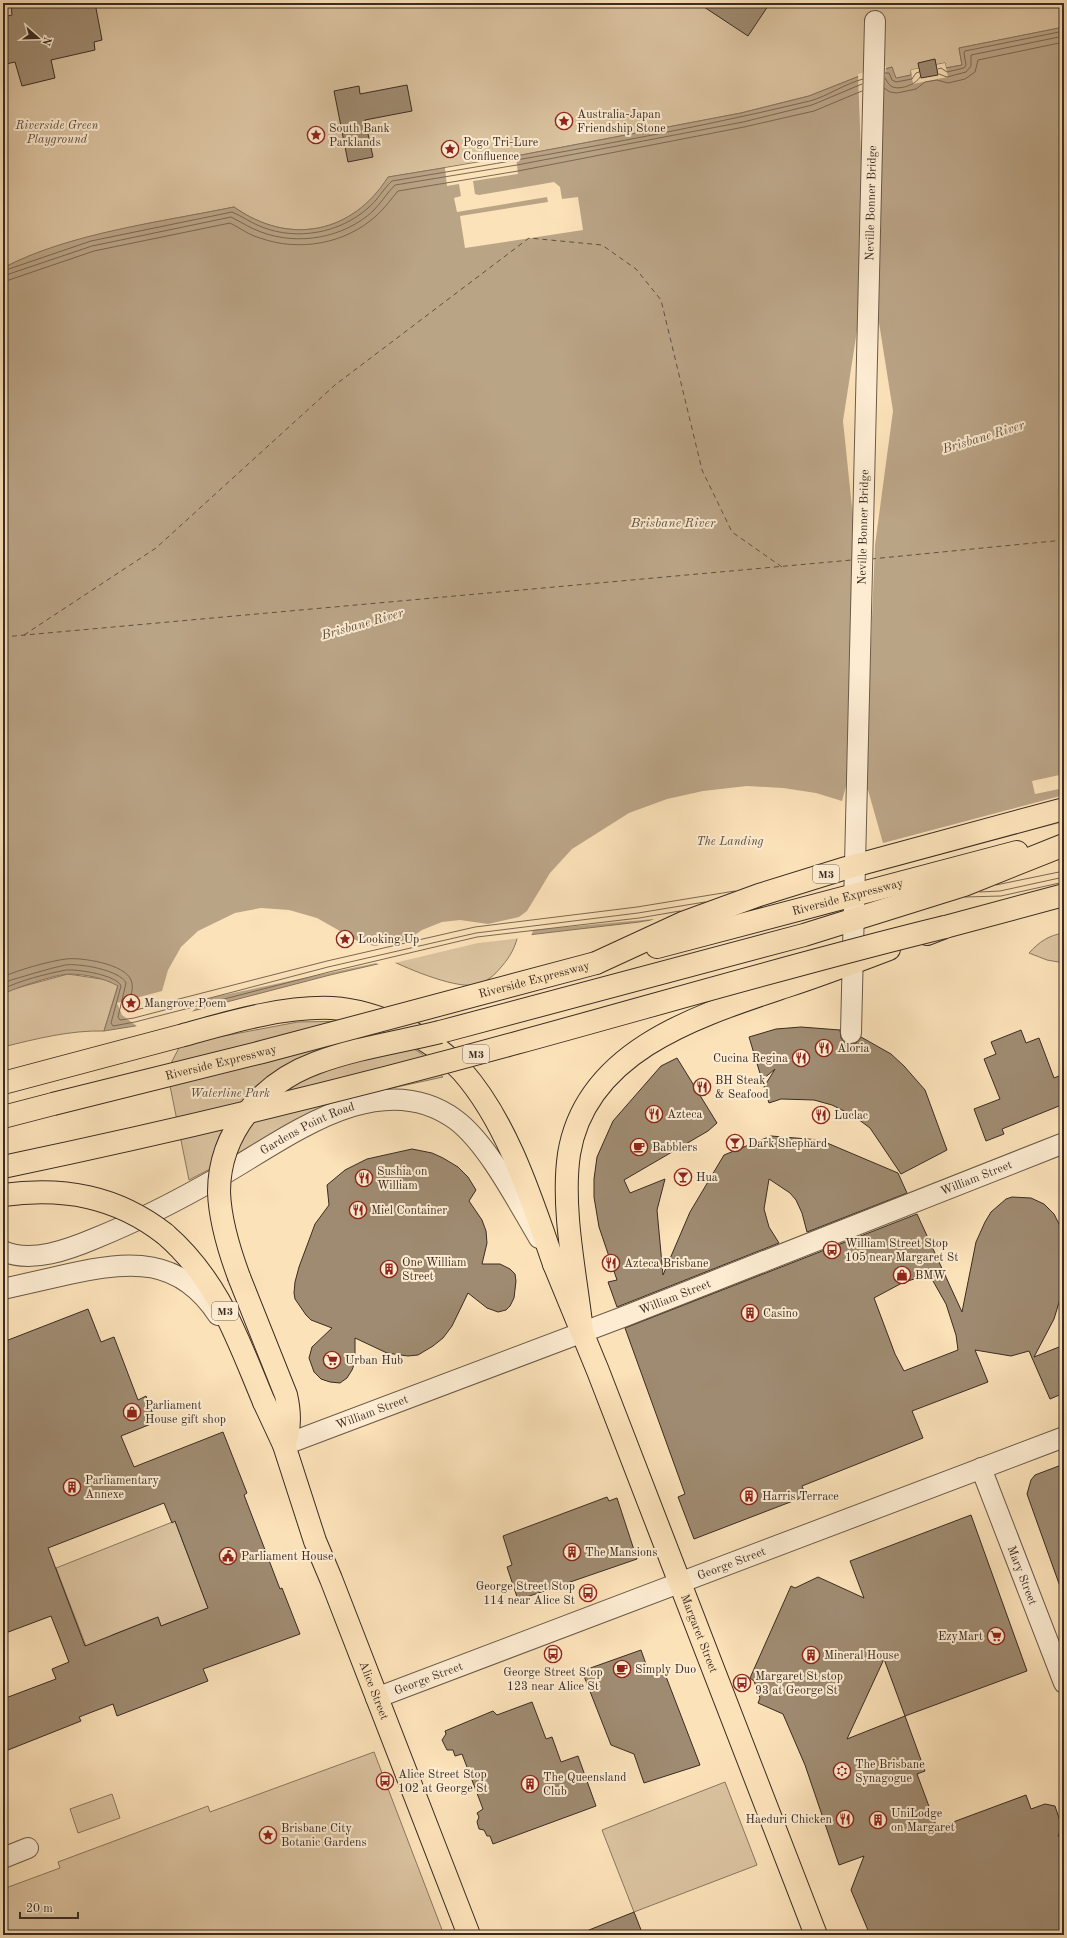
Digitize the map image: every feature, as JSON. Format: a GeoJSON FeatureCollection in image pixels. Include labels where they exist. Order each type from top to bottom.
{"type":"FeatureCollection","features":[{"type":"Feature","properties":{"kind":"main road","name":"M3"},"geometry":{"type":"LineString","coordinates":[[596,963],[685,922],[759,895],[846,868],[1064,809]]}},
{"type":"Feature","properties":{"kind":"main road","name":"Riverside Expressway"},"geometry":{"type":"LineString","coordinates":[[3,1117],[262,1052],[1064,840]]}},
{"type":"Feature","properties":{"kind":"main road","name":"M3"},"geometry":{"type":"LineString","coordinates":[[284,1445],[288,1433],[290,1415],[286,1395],[239,1277],[226,1236],[220,1203],[220,1180],[226,1149],[239,1122],[256,1101],[284,1080],[305,1068],[345,1054],[483,1021],[804,935],[964,885],[1064,845]]}},
{"type":"Feature","properties":{"kind":"main road","name":"M3"},"geometry":{"type":"LineString","coordinates":[[3,1167],[313,1097],[516,1044],[844,952],[1064,895]]}},
{"type":"Feature","properties":{"kind":"main road","name":"M3"},"geometry":{"type":"LineString","coordinates":[[582,1331],[568,1212],[569,1154],[579,1122],[593,1095],[618,1066],[641,1047],[674,1029],[712,1013],[830,972],[945,927]]}},
{"type":"Feature","properties":{"kind":"main road","name":"M3"},"geometry":{"type":"LineString","coordinates":[[3,1083],[227,1023],[295,1010],[331,1008],[356,1011],[403,1029],[434,1047],[455,1064],[472,1084],[491,1112],[510,1149],[530,1197],[554,1264],[582,1331]]}},
{"type":"Feature","properties":{"kind":"main road","name":"M3"},"geometry":{"type":"LineString","coordinates":[[3,1195],[55,1192],[83,1195],[126,1209],[166,1234],[185,1252],[215,1292],[284,1445]]}},
{"type":"Feature","properties":{"kind":"main road","name":"Margaret Street"},"geometry":{"type":"LineString","coordinates":[[582,1331],[816,1935]]}},
{"type":"Feature","properties":{"kind":"main road","name":"Alice Street"},"geometry":{"type":"LineString","coordinates":[[284,1445],[314,1542],[331,1579],[469,1935]]}},
{"type":"Feature","properties":{"kind":"street","name":"Neville Bonner Bridge"},"geometry":{"type":"LineString","coordinates":[[851,1033],[875,21]]}},
{"type":"Feature","properties":{"kind":"street","name":"Gardens Point Road"},"geometry":{"type":"LineString","coordinates":[[3,1251],[22,1256],[37,1255],[66,1249],[87,1242],[134,1222],[179,1199],[327,1115],[370,1102],[394,1100],[412,1102],[435,1109],[452,1117],[468,1131],[491,1160],[554,1264]]}},
{"type":"Feature","properties":{"kind":"street","name":"William Street"},"geometry":{"type":"LineString","coordinates":[[284,1445],[582,1331],[623,1317],[1064,1143]]}},
{"type":"Feature","properties":{"kind":"street"},"geometry":{"type":"LineString","coordinates":[[3,1289],[87,1270],[120,1265],[149,1266],[176,1275],[198,1290],[212,1306],[234,1342],[264,1402]]}},
{"type":"Feature","properties":{"kind":"street","name":"George Street"},"geometry":{"type":"LineString","coordinates":[[376,1698],[1064,1437]]}},
{"type":"Feature","properties":{"kind":"street","name":"Mary Street"},"geometry":{"type":"LineString","coordinates":[[981,1468],[1064,1683]]}},
{"type":"Feature","properties":{"kind":"street"},"geometry":{"type":"LineString","coordinates":[[3,1858],[28,1848]]}},
{"type":"Feature","properties":{"kind":"green space","name":"South Bank Parklands"},"geometry":{"type":"Polygon","coordinates":[[[3,3],[1064,3],[1064,27],[959,48],[962,65],[946,68],[945,63],[919,68],[911,75],[895,79],[892,67],[857,77],[809,96],[741,113],[516,156],[389,177],[374,196],[357,211],[338,222],[318,228],[297,230],[276,227],[255,219],[234,207],[116,230],[57,246],[29,256],[3,268],[3,3]]]}},
{"type":"Feature","properties":{"kind":"green space"},"geometry":{"type":"Polygon","coordinates":[[[1064,933],[1064,963],[1047,960],[1029,953],[1045,940],[1054,935],[1064,933]]]}},
{"type":"Feature","properties":{"kind":"green space"},"geometry":{"type":"Polygon","coordinates":[[[518,934],[516,943],[508,959],[493,975],[474,985],[453,983],[428,976],[382,956],[518,934]]]}},
{"type":"Feature","properties":{"kind":"green space"},"geometry":{"type":"Polygon","coordinates":[[[68,974],[108,980],[118,985],[104,1031],[79,1032],[40,1038],[3,1047],[3,994],[13,989],[68,974]]]}},
{"type":"Feature","properties":{"kind":"green space","name":"Waterline Park"},"geometry":{"type":"Polygon","coordinates":[[[351,1021],[384,1031],[422,1054],[443,1077],[392,1088],[334,1104],[189,1180],[167,1071],[181,1044],[298,1022],[351,1021]]]}},
{"type":"Feature","properties":{"kind":"green space"},"geometry":{"type":"Polygon","coordinates":[[[175,1521],[208,1608],[161,1626],[158,1617],[112,1635],[89,1654],[56,1568],[175,1521]]]}},
{"type":"Feature","properties":{"kind":"green space","name":"Brisbane City Botanic Gardens"},"geometry":{"type":"Polygon","coordinates":[[[374,1752],[444,1935],[3,1935],[3,1889],[60,1868],[58,1862],[208,1806],[210,1812],[374,1752]]]}},
{"type":"Feature","properties":{"kind":"green space"},"geometry":{"type":"Polygon","coordinates":[[[725,1782],[757,1865],[634,1912],[602,1830],[725,1782]]]}},
{"type":"Feature","properties":{"kind":"green space"},"geometry":{"type":"Polygon","coordinates":[[[112,1794],[120,1818],[78,1833],[70,1809],[112,1794]]]}},
{"type":"Feature","properties":{"kind":"water","name":"Brisbane River"},"geometry":{"type":"Polygon","coordinates":[[[1064,27],[1064,885],[757,902],[639,922],[477,941],[330,975],[135,1026],[104,1031],[118,986],[107,981],[94,977],[69,974],[55,976],[3,994],[3,268],[29,256],[86,237],[234,207],[255,219],[276,227],[297,230],[318,228],[338,222],[356,211],[373,196],[388,177],[516,156],[741,113],[809,96],[857,77],[892,67],[896,78],[911,75],[911,70],[945,63],[946,68],[962,65],[959,48],[1064,27]]]}},
{"type":"Feature","properties":{"kind":"pier"},"geometry":{"type":"Polygon","coordinates":[[[945,63],[948,77],[913,84],[911,70],[945,63]]]}},
{"type":"Feature","properties":{"kind":"pier","name":"The Landing"},"geometry":{"type":"Polygon","coordinates":[[[886,66],[878,153],[877,310],[893,411],[875,545],[865,789],[868,790],[883,843],[1064,795],[1064,815],[912,861],[1064,822],[1064,887],[1002,902],[855,907],[757,904],[646,923],[654,919],[533,930],[531,937],[478,943],[382,966],[376,963],[209,998],[189,1014],[138,1027],[122,1015],[117,1003],[162,991],[168,970],[181,947],[198,931],[235,913],[261,908],[289,910],[317,918],[361,943],[375,946],[407,940],[422,930],[442,922],[460,920],[488,924],[519,917],[527,911],[550,873],[572,849],[629,813],[667,799],[703,791],[747,786],[783,788],[816,793],[842,801],[846,786],[849,787],[856,546],[843,421],[860,311],[861,154],[858,74],[886,66]]]}},
{"type":"Feature","properties":{"kind":"pier"},"geometry":{"type":"Polygon","coordinates":[[[516,156],[518,174],[473,181],[475,194],[479,195],[554,182],[560,187],[562,199],[578,197],[583,230],[465,248],[460,216],[548,202],[547,197],[457,212],[454,198],[461,196],[459,184],[447,186],[445,168],[516,156]]]}},
{"type":"Feature","properties":{"kind":"pier"},"geometry":{"type":"Polygon","coordinates":[[[1064,774],[1064,788],[1035,794],[1032,781],[1064,774]]]}},
{"type":"Feature","properties":{"kind":"building"},"geometry":{"type":"Polygon","coordinates":[[[11,3],[95,3],[102,40],[94,42],[95,50],[51,60],[55,78],[22,86],[15,62],[6,64],[3,50],[3,17],[12,15],[11,3]]]}},
{"type":"Feature","properties":{"kind":"building"},"geometry":{"type":"Polygon","coordinates":[[[698,3],[770,3],[748,36],[698,3]]]}},
{"type":"Feature","properties":{"kind":"building"},"geometry":{"type":"Polygon","coordinates":[[[935,59],[938,75],[921,78],[918,63],[935,59]]]}},
{"type":"Feature","properties":{"kind":"building"},"geometry":{"type":"Polygon","coordinates":[[[407,85],[412,111],[365,120],[373,157],[348,162],[334,91],[359,86],[360,94],[407,85]]]}},
{"type":"Feature","properties":{"kind":"building"},"geometry":{"type":"Polygon","coordinates":[[[801,1027],[840,1030],[841,1038],[845,1043],[856,1043],[861,1037],[891,1054],[904,1066],[925,1090],[947,1150],[901,1174],[870,1128],[854,1116],[832,1105],[814,1100],[781,1099],[769,1103],[764,1087],[775,1069],[762,1080],[749,1037],[776,1029],[801,1027]]]}},
{"type":"Feature","properties":{"kind":"building"},"geometry":{"type":"Polygon","coordinates":[[[1021,1030],[1026,1043],[1039,1038],[1054,1078],[1064,1074],[1064,1104],[1002,1129],[1004,1134],[986,1141],[974,1109],[1000,1099],[984,1059],[996,1054],[991,1042],[1021,1030]]]}},
{"type":"Feature","properties":{"kind":"building"},"geometry":{"type":"Polygon","coordinates":[[[677,1058],[717,1123],[708,1131],[624,1180],[630,1193],[665,1179],[657,1210],[663,1275],[690,1212],[724,1155],[771,1136],[820,1140],[898,1173],[907,1193],[807,1232],[802,1213],[796,1200],[790,1193],[769,1179],[764,1209],[769,1227],[779,1243],[617,1307],[608,1282],[617,1280],[599,1227],[594,1197],[594,1179],[597,1157],[613,1121],[661,1066],[677,1058]]]}},
{"type":"Feature","properties":{"kind":"building","name":"One William Street"},"geometry":{"type":"Polygon","coordinates":[[[412,1149],[432,1153],[443,1158],[458,1167],[468,1177],[476,1190],[469,1201],[482,1220],[486,1231],[487,1243],[482,1264],[500,1264],[510,1269],[515,1274],[516,1281],[514,1298],[506,1310],[498,1312],[487,1308],[468,1293],[452,1326],[443,1338],[418,1355],[408,1356],[387,1353],[355,1338],[355,1362],[347,1378],[340,1383],[321,1379],[314,1372],[309,1358],[312,1347],[332,1328],[311,1320],[295,1299],[294,1293],[299,1267],[315,1224],[329,1205],[327,1185],[345,1170],[367,1159],[412,1149]]]}},
{"type":"Feature","properties":{"kind":"building","name":"Casino"},"geometry":{"type":"Polygon","coordinates":[[[1012,1197],[1031,1198],[1044,1204],[1054,1214],[1061,1228],[1064,1240],[1064,1286],[1054,1319],[1034,1357],[1064,1345],[1064,1393],[1050,1399],[1029,1351],[1011,1356],[975,1350],[988,1382],[912,1411],[923,1438],[802,1486],[806,1496],[694,1539],[678,1497],[685,1494],[625,1328],[917,1214],[962,1312],[976,1242],[991,1212],[1006,1199],[1012,1197]],[[929,1274],[902,1283],[874,1298],[895,1354],[904,1371],[958,1350],[956,1335],[946,1304],[929,1274]]]}},
{"type":"Feature","properties":{"kind":"building"},"geometry":{"type":"Polygon","coordinates":[[[88,1309],[101,1342],[114,1337],[138,1400],[146,1396],[156,1422],[121,1436],[134,1467],[223,1432],[247,1493],[244,1495],[280,1589],[282,1588],[300,1634],[203,1669],[208,1681],[117,1716],[113,1704],[79,1717],[81,1721],[3,1752],[3,1699],[56,1679],[52,1669],[69,1662],[51,1616],[3,1634],[3,1342],[88,1309]],[[164,1503],[48,1548],[85,1646],[158,1617],[161,1626],[208,1608],[175,1521],[172,1523],[164,1503]]]}},
{"type":"Feature","properties":{"kind":"building"},"geometry":{"type":"Polygon","coordinates":[[[1064,1464],[1064,1592],[1062,1592],[1027,1494],[1031,1480],[1035,1475],[1064,1464]]]}},
{"type":"Feature","properties":{"kind":"building","name":"The Mansions"},"geometry":{"type":"Polygon","coordinates":[[[607,1497],[609,1501],[617,1498],[637,1559],[518,1600],[507,1567],[512,1565],[503,1536],[607,1497]]]}},
{"type":"Feature","properties":{"kind":"building"},"geometry":{"type":"Polygon","coordinates":[[[971,1515],[1027,1671],[905,1716],[925,1771],[917,1774],[937,1828],[1026,1795],[1031,1809],[1045,1804],[1055,1806],[1062,1827],[1058,1836],[1064,1839],[1064,1935],[870,1935],[851,1890],[864,1856],[839,1865],[805,1765],[783,1714],[758,1703],[760,1698],[754,1681],[750,1678],[791,1586],[795,1588],[818,1577],[864,1598],[850,1561],[971,1515]],[[884,1659],[847,1739],[905,1716],[884,1659]]]}},
{"type":"Feature","properties":{"kind":"building"},"geometry":{"type":"Polygon","coordinates":[[[641,1650],[647,1667],[665,1674],[700,1765],[644,1783],[634,1754],[611,1745],[582,1671],[641,1650]]]}},
{"type":"Feature","properties":{"kind":"building","name":"The Queensland Club"},"geometry":{"type":"Polygon","coordinates":[[[532,1702],[546,1739],[552,1737],[561,1762],[578,1756],[596,1806],[493,1844],[490,1836],[487,1836],[484,1830],[479,1829],[477,1822],[479,1817],[477,1813],[483,1809],[462,1754],[455,1756],[453,1750],[447,1750],[442,1740],[446,1734],[445,1731],[493,1711],[497,1715],[532,1702]]]}},
{"type":"Feature","properties":{"kind":"building"},"geometry":{"type":"Polygon","coordinates":[[[634,1912],[643,1935],[579,1935],[579,1934],[634,1912]]]}},
{"type":"Feature","properties":{"kind":"ferry route"},"geometry":{"type":"LineString","coordinates":[[24,635],[156,548],[335,385],[529,238],[602,245],[636,269],[661,300],[702,470],[732,532],[782,567]]}},
{"type":"Feature","properties":{"kind":"ferry route"},"geometry":{"type":"LineString","coordinates":[[871,559],[1064,540]]}},
{"type":"Feature","properties":{"kind":"ferry route"},"geometry":{"type":"LineString","coordinates":[[3,637],[852,560]]}},
{"type":"Feature","properties":{"kind":"place","name":"Australia-Japan Friendship Stone"},"geometry":{"type":"Point","coordinates":[564,121]}},
{"type":"Feature","properties":{"kind":"place","name":"South Bank Parklands"},"geometry":{"type":"Point","coordinates":[316,135]}},
{"type":"Feature","properties":{"kind":"place","name":"Pogo Tri-Lure Confluence"},"geometry":{"type":"Point","coordinates":[450,149]}},
{"type":"Feature","properties":{"kind":"place","name":"Looking Up"},"geometry":{"type":"Point","coordinates":[345,939]}},
{"type":"Feature","properties":{"kind":"place","name":"Mangrove Poem"},"geometry":{"type":"Point","coordinates":[131,1003]}},
{"type":"Feature","properties":{"kind":"place","name":"Aloria"},"geometry":{"type":"Point","coordinates":[824,1048]}},
{"type":"Feature","properties":{"kind":"place","name":"Cucina Regina"},"geometry":{"type":"Point","coordinates":[801,1058]}},
{"type":"Feature","properties":{"kind":"place","name":"BH Steak & Seafood"},"geometry":{"type":"Point","coordinates":[702,1087]}},
{"type":"Feature","properties":{"kind":"place","name":"Azteca"},"geometry":{"type":"Point","coordinates":[654,1114]}},
{"type":"Feature","properties":{"kind":"place","name":"Luclac"},"geometry":{"type":"Point","coordinates":[821,1115]}},
{"type":"Feature","properties":{"kind":"place","name":"Dark Shephard"},"geometry":{"type":"Point","coordinates":[735,1143]}},
{"type":"Feature","properties":{"kind":"place","name":"Babblers"},"geometry":{"type":"Point","coordinates":[639,1147]}},
{"type":"Feature","properties":{"kind":"place","name":"Hua"},"geometry":{"type":"Point","coordinates":[683,1177]}},
{"type":"Feature","properties":{"kind":"place","name":"Sushia on William"},"geometry":{"type":"Point","coordinates":[364,1178]}},
{"type":"Feature","properties":{"kind":"place","name":"Miel Container"},"geometry":{"type":"Point","coordinates":[358,1210]}},
{"type":"Feature","properties":{"kind":"place","name":"William Street Stop 105 near Margaret St"},"geometry":{"type":"Point","coordinates":[832,1250]}},
{"type":"Feature","properties":{"kind":"place","name":"Azteca Brisbane"},"geometry":{"type":"Point","coordinates":[611,1263]}},
{"type":"Feature","properties":{"kind":"place","name":"One William Street"},"geometry":{"type":"Point","coordinates":[389,1269]}},
{"type":"Feature","properties":{"kind":"place","name":"BMW"},"geometry":{"type":"Point","coordinates":[902,1275]}},
{"type":"Feature","properties":{"kind":"place","name":"Casino"},"geometry":{"type":"Point","coordinates":[750,1313]}},
{"type":"Feature","properties":{"kind":"place","name":"Urban Hub"},"geometry":{"type":"Point","coordinates":[332,1360]}},
{"type":"Feature","properties":{"kind":"place","name":"Parliament House gift shop"},"geometry":{"type":"Point","coordinates":[132,1412]}},
{"type":"Feature","properties":{"kind":"place","name":"Parliamentary Annexe"},"geometry":{"type":"Point","coordinates":[72,1487]}},
{"type":"Feature","properties":{"kind":"place","name":"Harris Terrace"},"geometry":{"type":"Point","coordinates":[749,1496]}},
{"type":"Feature","properties":{"kind":"place","name":"The Mansions"},"geometry":{"type":"Point","coordinates":[572,1552]}},
{"type":"Feature","properties":{"kind":"place","name":"Parliament House"},"geometry":{"type":"Point","coordinates":[228,1556]}},
{"type":"Feature","properties":{"kind":"place","name":"George Street Stop 114 near Alice St"},"geometry":{"type":"Point","coordinates":[588,1593]}},
{"type":"Feature","properties":{"kind":"place","name":"EzyMart"},"geometry":{"type":"Point","coordinates":[996,1636]}},
{"type":"Feature","properties":{"kind":"place","name":"George Street Stop 123 near Alice St"},"geometry":{"type":"Point","coordinates":[553,1654]}},
{"type":"Feature","properties":{"kind":"place","name":"Mineral House"},"geometry":{"type":"Point","coordinates":[811,1655]}},
{"type":"Feature","properties":{"kind":"place","name":"Simply Duo"},"geometry":{"type":"Point","coordinates":[622,1669]}},
{"type":"Feature","properties":{"kind":"place","name":"Margaret St stop 93 at George St"},"geometry":{"type":"Point","coordinates":[742,1683]}},
{"type":"Feature","properties":{"kind":"place","name":"The Brisbane Synagogue"},"geometry":{"type":"Point","coordinates":[842,1771]}},
{"type":"Feature","properties":{"kind":"place","name":"Alice Street Stop 102 at George St"},"geometry":{"type":"Point","coordinates":[385,1781]}},
{"type":"Feature","properties":{"kind":"place","name":"The Queensland Club"},"geometry":{"type":"Point","coordinates":[530,1784]}},
{"type":"Feature","properties":{"kind":"place","name":"Haeduri Chicken"},"geometry":{"type":"Point","coordinates":[845,1819]}},
{"type":"Feature","properties":{"kind":"place","name":"UniLodge on Margaret"},"geometry":{"type":"Point","coordinates":[878,1820]}},
{"type":"Feature","properties":{"kind":"place","name":"Brisbane City Botanic Gardens"},"geometry":{"type":"Point","coordinates":[268,1835]}},
{"type":"Feature","properties":{"kind":"park label","name":"Riverside Green Playground"},"geometry":{"type":"Point","coordinates":[57,132]}}]}
